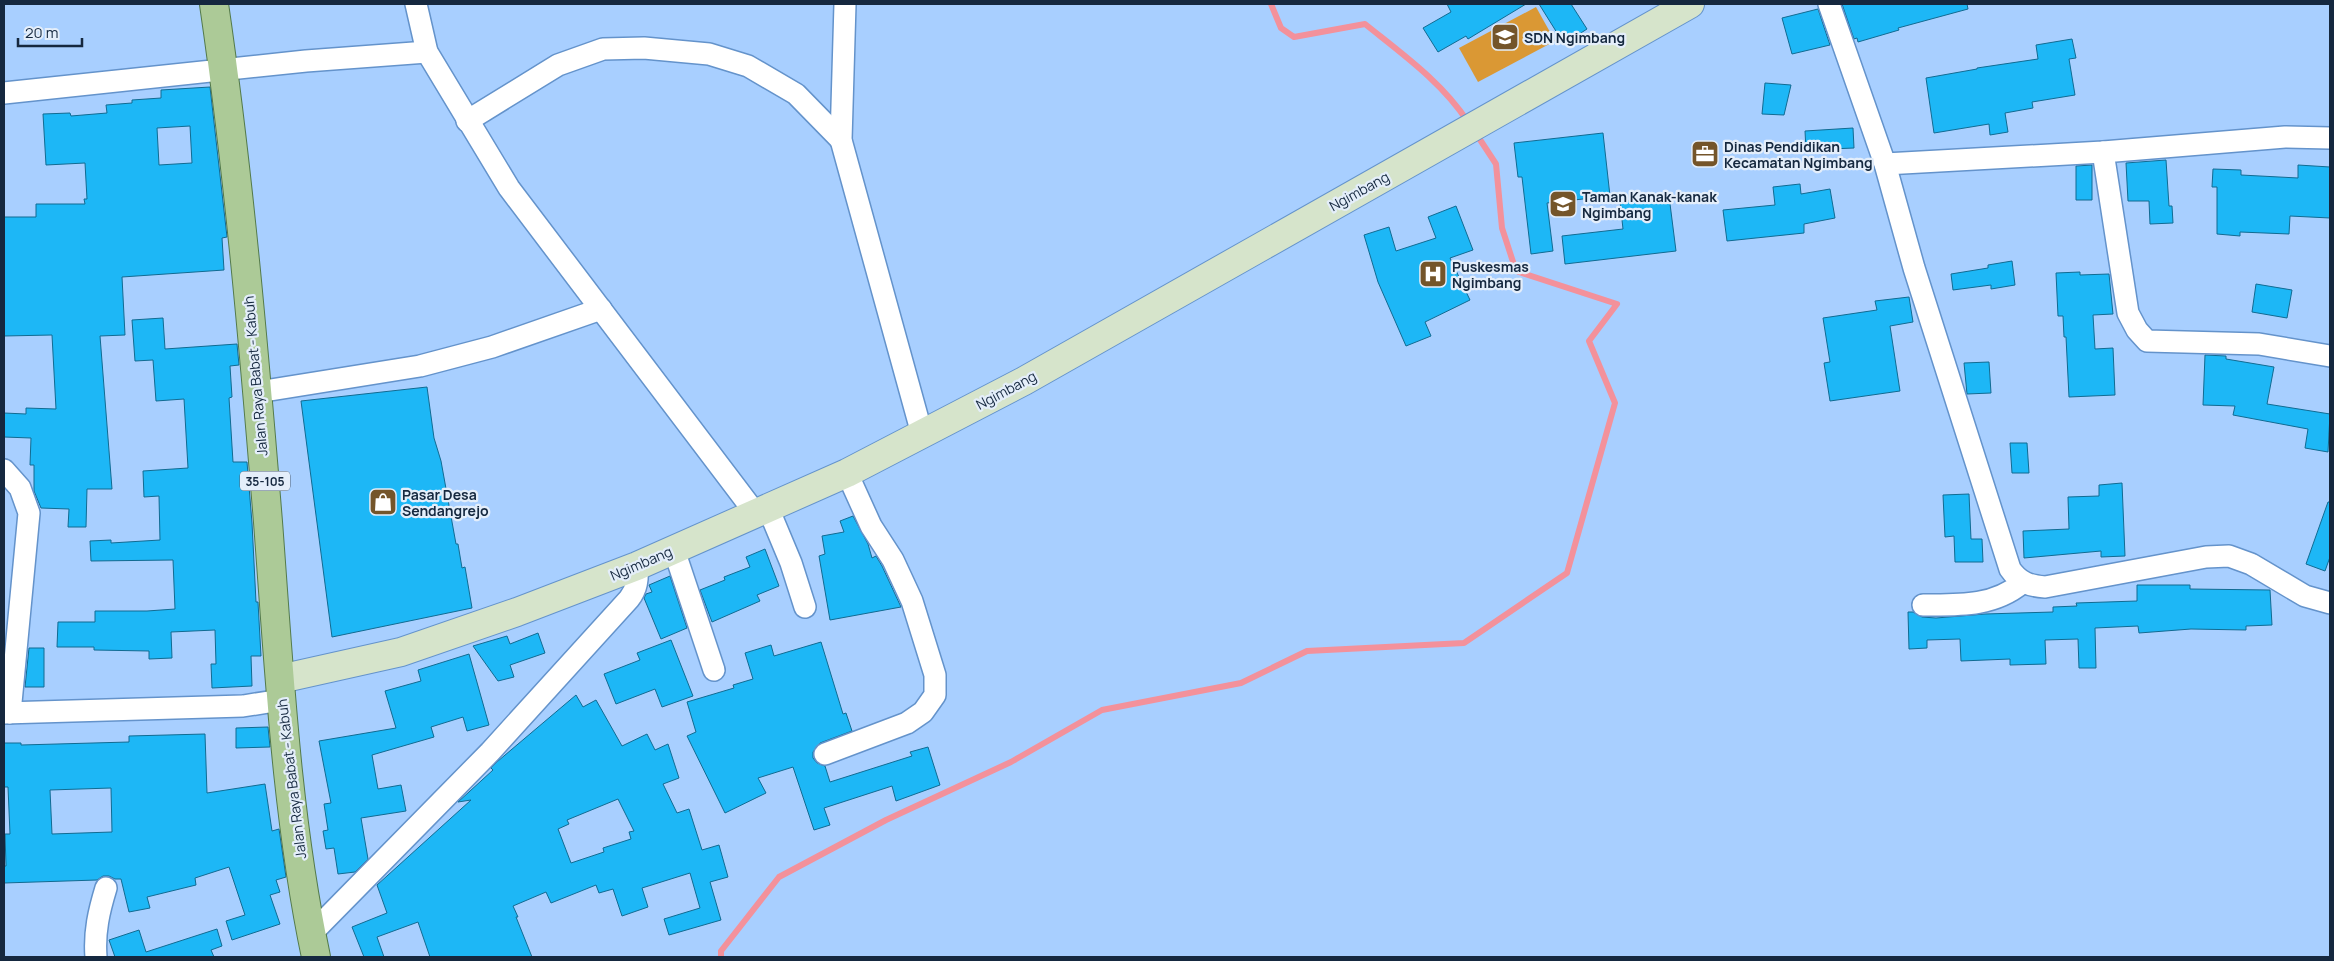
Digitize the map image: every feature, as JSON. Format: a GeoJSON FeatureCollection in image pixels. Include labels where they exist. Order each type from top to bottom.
{"type":"FeatureCollection","features":[{"type":"Feature","properties":{"kind":"main road","name":"Jalan Raya Babat - Kabuh"},"geometry":{"type":"LineString","coordinates":[[214,4],[223,69],[258,392],[280,689],[292,812],[314,946]]}},
{"type":"Feature","properties":{"kind":"street"},"geometry":{"type":"LineString","coordinates":[[416,4],[427,52],[509,188],[601,309],[762,511],[791,563],[805,607]]}},
{"type":"Feature","properties":{"kind":"street"},"geometry":{"type":"LineString","coordinates":[[845,4],[841,140],[922,434]]}},
{"type":"Feature","properties":{"kind":"street","name":"Ngimbang"},"geometry":{"type":"LineString","coordinates":[[280,689],[401,652],[517,612],[637,566],[847,473],[1024,381],[1690,4]]}},
{"type":"Feature","properties":{"kind":"street"},"geometry":{"type":"LineString","coordinates":[[1829,4],[1885,164],[1917,278],[2010,569],[2022,583],[2045,587],[2206,557],[2229,556],[2251,564],[2305,596],[2330,603]]}},
{"type":"Feature","properties":{"kind":"street"},"geometry":{"type":"LineString","coordinates":[[467,121],[558,65],[603,49],[644,48],[709,54],[748,66],[796,94],[841,140]]}},
{"type":"Feature","properties":{"kind":"street"},"geometry":{"type":"LineString","coordinates":[[4,93],[223,69],[427,52]]}},
{"type":"Feature","properties":{"kind":"street"},"geometry":{"type":"LineString","coordinates":[[1885,164],[2103,152],[2285,137],[2330,138]]}},
{"type":"Feature","properties":{"kind":"street"},"geometry":{"type":"LineString","coordinates":[[2103,152],[2128,313],[2142,338],[2147,340],[2259,344],[2330,356]]}},
{"type":"Feature","properties":{"kind":"street"},"geometry":{"type":"LineString","coordinates":[[258,392],[420,366],[492,347],[601,309]]}},
{"type":"Feature","properties":{"kind":"street"},"geometry":{"type":"LineString","coordinates":[[4,470],[20,488],[29,513],[7,713],[243,706],[280,689]]}},
{"type":"Feature","properties":{"kind":"street"},"geometry":{"type":"LineString","coordinates":[[825,754],[908,723],[923,712],[934,695],[935,675],[912,601],[893,560],[871,526],[847,473]]}},
{"type":"Feature","properties":{"kind":"street"},"geometry":{"type":"LineString","coordinates":[[674,550],[714,670]]}},
{"type":"Feature","properties":{"kind":"street"},"geometry":{"type":"LineString","coordinates":[[314,946],[629,599],[637,583],[637,566]]}},
{"type":"Feature","properties":{"kind":"street"},"geometry":{"type":"LineString","coordinates":[[1923,605],[1970,605],[2008,593],[2022,583]]}},
{"type":"Feature","properties":{"kind":"street"},"geometry":{"type":"LineString","coordinates":[[96,957],[97,919],[106,888]]}},
{"type":"Feature","properties":{"kind":"shaded area"},"geometry":{"type":"Polygon","coordinates":[[[1536,7],[1555,41],[1478,82],[1459,48],[1536,7]]]}},
{"type":"Feature","properties":{"kind":"building"},"geometry":{"type":"Polygon","coordinates":[[[1447,4],[1526,4],[1468,39],[1466,36],[1438,52],[1423,28],[1451,12],[1447,4]]]}},
{"type":"Feature","properties":{"kind":"building"},"geometry":{"type":"Polygon","coordinates":[[[1539,4],[1571,4],[1587,29],[1564,44],[1539,4]]]}},
{"type":"Feature","properties":{"kind":"building"},"geometry":{"type":"Polygon","coordinates":[[[1842,4],[1967,4],[1968,9],[1898,28],[1899,30],[1858,42],[1857,38],[1854,39],[1842,4]]]}},
{"type":"Feature","properties":{"kind":"building"},"geometry":{"type":"Polygon","coordinates":[[[1818,9],[1830,45],[1792,54],[1782,18],[1818,9]]]}},
{"type":"Feature","properties":{"kind":"building"},"geometry":{"type":"Polygon","coordinates":[[[2072,39],[2076,58],[2069,59],[2075,95],[2032,102],[2033,108],[2005,113],[2008,132],[1990,135],[1989,124],[1934,133],[1926,78],[2038,59],[2036,45],[2072,39]]]}},
{"type":"Feature","properties":{"kind":"building"},"geometry":{"type":"Polygon","coordinates":[[[1765,83],[1791,85],[1784,115],[1762,114],[1765,83]]]}},
{"type":"Feature","properties":{"kind":"building"},"geometry":{"type":"Polygon","coordinates":[[[210,87],[227,237],[222,238],[224,270],[122,277],[125,335],[100,336],[112,489],[87,489],[86,527],[68,527],[69,509],[41,508],[34,491],[34,465],[30,465],[31,438],[4,437],[4,413],[26,414],[26,408],[56,409],[52,335],[4,336],[4,217],[36,217],[36,204],[85,204],[84,199],[87,199],[85,163],[46,165],[43,114],[70,113],[71,116],[107,113],[106,105],[132,103],[132,100],[161,98],[161,90],[210,87]],[[190,126],[157,128],[159,165],[192,163],[190,126]]]}},
{"type":"Feature","properties":{"kind":"building"},"geometry":{"type":"Polygon","coordinates":[[[1853,128],[1854,148],[1806,150],[1805,131],[1853,128]]]}},
{"type":"Feature","properties":{"kind":"building"},"geometry":{"type":"Polygon","coordinates":[[[1603,133],[1610,196],[1547,203],[1553,251],[1531,254],[1522,177],[1518,177],[1514,143],[1603,133]]]}},
{"type":"Feature","properties":{"kind":"building"},"geometry":{"type":"Polygon","coordinates":[[[2166,160],[2169,206],[2172,206],[2173,223],[2150,224],[2149,201],[2128,201],[2126,163],[2166,160]]]}},
{"type":"Feature","properties":{"kind":"building"},"geometry":{"type":"Polygon","coordinates":[[[2092,165],[2092,200],[2076,200],[2076,166],[2092,165]]]}},
{"type":"Feature","properties":{"kind":"building"},"geometry":{"type":"Polygon","coordinates":[[[2298,165],[2330,167],[2330,218],[2290,216],[2289,234],[2240,232],[2240,236],[2217,234],[2217,187],[2212,187],[2213,169],[2241,170],[2241,175],[2298,178],[2298,165]]]}},
{"type":"Feature","properties":{"kind":"building"},"geometry":{"type":"Polygon","coordinates":[[[1800,184],[1801,194],[1830,189],[1835,218],[1804,224],[1804,233],[1727,241],[1723,210],[1775,205],[1773,187],[1800,184]]]}},
{"type":"Feature","properties":{"kind":"building"},"geometry":{"type":"Polygon","coordinates":[[[1669,196],[1676,251],[1565,264],[1562,236],[1623,229],[1620,202],[1669,196]]]}},
{"type":"Feature","properties":{"kind":"building"},"geometry":{"type":"Polygon","coordinates":[[[1456,206],[1473,250],[1450,258],[1470,300],[1425,322],[1431,336],[1406,346],[1378,282],[1364,235],[1389,227],[1396,251],[1436,238],[1428,217],[1456,206]]]}},
{"type":"Feature","properties":{"kind":"building"},"geometry":{"type":"Polygon","coordinates":[[[2012,261],[2015,285],[1991,289],[1991,285],[1953,290],[1951,274],[1988,268],[1988,265],[2012,261]]]}},
{"type":"Feature","properties":{"kind":"building"},"geometry":{"type":"Polygon","coordinates":[[[2080,272],[2080,275],[2109,274],[2113,314],[2093,315],[2095,349],[2113,348],[2115,395],[2069,397],[2066,337],[2064,337],[2063,316],[2058,316],[2056,273],[2080,272]]]}},
{"type":"Feature","properties":{"kind":"building"},"geometry":{"type":"Polygon","coordinates":[[[2256,284],[2292,290],[2287,318],[2252,312],[2256,284]]]}},
{"type":"Feature","properties":{"kind":"building"},"geometry":{"type":"Polygon","coordinates":[[[1909,297],[1913,322],[1890,326],[1900,391],[1830,401],[1824,363],[1830,362],[1823,318],[1877,310],[1875,301],[1909,297]]]}},
{"type":"Feature","properties":{"kind":"building"},"geometry":{"type":"Polygon","coordinates":[[[163,318],[165,349],[237,344],[239,365],[230,366],[232,397],[229,398],[233,462],[247,462],[252,523],[261,656],[251,656],[252,686],[212,688],[211,664],[216,664],[215,630],[171,632],[172,658],[149,659],[149,651],[94,650],[94,647],[57,647],[58,622],[95,622],[95,611],[175,609],[173,560],[91,561],[90,541],[111,540],[111,543],[160,540],[159,496],[144,497],[143,471],[188,468],[184,399],[156,401],[153,360],[135,361],[132,320],[163,318]]]}},
{"type":"Feature","properties":{"kind":"building"},"geometry":{"type":"Polygon","coordinates":[[[2205,355],[2226,356],[2226,359],[2274,367],[2267,404],[2330,414],[2328,452],[2305,448],[2308,429],[2233,415],[2235,406],[2203,405],[2205,355]]]}},
{"type":"Feature","properties":{"kind":"building"},"geometry":{"type":"Polygon","coordinates":[[[1989,362],[1991,393],[1967,394],[1964,363],[1989,362]]]}},
{"type":"Feature","properties":{"kind":"building","name":"Pasar Desa Sendangrejo"},"geometry":{"type":"Polygon","coordinates":[[[427,387],[434,438],[441,461],[456,544],[458,544],[462,568],[465,567],[472,608],[332,637],[301,401],[427,387]]]}},
{"type":"Feature","properties":{"kind":"building"},"geometry":{"type":"Polygon","coordinates":[[[2010,443],[2027,443],[2029,473],[2012,473],[2010,443]]]}},
{"type":"Feature","properties":{"kind":"building"},"geometry":{"type":"Polygon","coordinates":[[[2122,483],[2125,556],[2101,557],[2101,551],[2024,558],[2023,531],[2069,529],[2068,497],[2099,496],[2099,485],[2122,483]]]}},
{"type":"Feature","properties":{"kind":"building"},"geometry":{"type":"Polygon","coordinates":[[[1969,494],[1971,539],[1982,539],[1983,562],[1955,562],[1954,536],[1945,537],[1943,495],[1969,494]]]}},
{"type":"Feature","properties":{"kind":"building"},"geometry":{"type":"Polygon","coordinates":[[[2328,502],[2330,502],[2330,557],[2325,571],[2306,564],[2328,502]]]}},
{"type":"Feature","properties":{"kind":"building"},"geometry":{"type":"Polygon","coordinates":[[[853,516],[868,544],[872,558],[876,556],[882,566],[901,607],[830,620],[819,556],[825,554],[822,536],[844,532],[840,521],[853,516]]]}},
{"type":"Feature","properties":{"kind":"building"},"geometry":{"type":"Polygon","coordinates":[[[765,549],[779,586],[757,595],[760,601],[712,622],[700,590],[725,580],[724,577],[750,567],[746,557],[765,549]]]}},
{"type":"Feature","properties":{"kind":"building"},"geometry":{"type":"Polygon","coordinates":[[[670,576],[687,628],[661,639],[644,598],[646,594],[652,592],[649,585],[670,576]]]}},
{"type":"Feature","properties":{"kind":"building"},"geometry":{"type":"Polygon","coordinates":[[[2137,585],[2190,585],[2190,589],[2270,590],[2272,625],[2246,626],[2246,630],[2191,629],[2139,633],[2138,626],[2095,628],[2096,668],[2079,668],[2078,639],[2045,640],[2046,664],[2010,665],[2010,659],[1961,661],[1960,639],[1927,640],[1927,648],[1909,649],[1908,612],[1913,612],[1922,617],[1936,618],[2053,612],[2053,607],[2077,606],[2076,603],[2137,601],[2137,585]]]}},
{"type":"Feature","properties":{"kind":"building"},"geometry":{"type":"Polygon","coordinates":[[[538,633],[545,653],[510,665],[514,677],[498,681],[473,646],[507,636],[510,644],[538,633]]]}},
{"type":"Feature","properties":{"kind":"building"},"geometry":{"type":"Polygon","coordinates":[[[671,640],[693,696],[662,707],[655,689],[616,704],[604,674],[640,660],[637,653],[671,640]]]}},
{"type":"Feature","properties":{"kind":"building"},"geometry":{"type":"Polygon","coordinates":[[[821,642],[843,714],[846,713],[852,731],[820,743],[813,752],[813,758],[817,763],[825,766],[830,782],[912,756],[910,752],[928,747],[940,785],[896,801],[892,786],[824,808],[830,825],[814,830],[793,767],[758,778],[766,793],[725,813],[687,736],[696,732],[687,702],[734,688],[733,685],[753,679],[745,653],[771,645],[774,656],[821,642]]]}},
{"type":"Feature","properties":{"kind":"building"},"geometry":{"type":"Polygon","coordinates":[[[29,648],[44,648],[44,687],[25,687],[29,648]]]}},
{"type":"Feature","properties":{"kind":"building"},"geometry":{"type":"Polygon","coordinates":[[[469,654],[489,725],[467,731],[463,717],[431,727],[434,737],[372,755],[378,789],[401,785],[406,811],[361,818],[368,859],[355,872],[338,874],[334,848],[326,849],[323,831],[328,830],[324,804],[331,803],[319,741],[396,728],[385,691],[421,681],[418,670],[469,654]]]}},
{"type":"Feature","properties":{"kind":"building"},"geometry":{"type":"Polygon","coordinates":[[[576,695],[583,707],[596,700],[622,746],[647,734],[655,750],[668,744],[679,778],[663,784],[677,813],[689,809],[702,850],[719,845],[728,877],[710,882],[721,920],[669,935],[664,919],[700,908],[690,873],[642,888],[648,907],[622,916],[613,889],[599,893],[596,885],[551,903],[546,892],[513,906],[532,957],[430,957],[418,922],[377,937],[384,957],[364,957],[352,927],[387,913],[377,885],[471,800],[458,802],[493,770],[491,768],[576,695]],[[618,799],[567,820],[569,824],[558,829],[571,863],[604,852],[603,848],[631,839],[629,832],[634,831],[618,799]]]}},
{"type":"Feature","properties":{"kind":"building"},"geometry":{"type":"Polygon","coordinates":[[[268,727],[270,747],[236,748],[236,728],[268,727]]]}},
{"type":"Feature","properties":{"kind":"building"},"geometry":{"type":"Polygon","coordinates":[[[205,734],[207,793],[265,784],[272,831],[279,829],[286,877],[276,880],[280,892],[270,895],[280,924],[232,940],[226,921],[245,915],[229,867],[195,878],[196,885],[147,897],[150,908],[129,912],[121,879],[109,876],[103,876],[97,880],[4,883],[4,866],[6,866],[5,834],[10,834],[8,787],[4,787],[4,743],[21,743],[21,745],[129,742],[129,736],[205,734]],[[111,788],[50,790],[52,834],[112,832],[111,788]]]}},
{"type":"Feature","properties":{"kind":"building"},"geometry":{"type":"Polygon","coordinates":[[[217,929],[222,946],[211,950],[214,957],[115,957],[109,940],[139,930],[146,952],[217,929]]]}},
{"type":"Feature","properties":{"kind":"waterway"},"geometry":{"type":"LineString","coordinates":[[1271,4],[1281,28],[1294,37],[1365,24],[1407,57],[1433,81],[1458,107],[1468,122]]}},
{"type":"Feature","properties":{"kind":"waterway"},"geometry":{"type":"LineString","coordinates":[[721,957],[721,951],[779,877],[886,820],[1011,762],[1102,710],[1241,683],[1307,651],[1464,643],[1567,573],[1615,403],[1589,341],[1617,304],[1516,271],[1502,228],[1496,164],[1475,132]]}},
{"type":"Feature","properties":{"kind":"place","name":"SDN Ngimbang"},"geometry":{"type":"Point","coordinates":[1505,37]}},
{"type":"Feature","properties":{"kind":"place","name":"Dinas Pendidikan Kecamatan Ngimbang"},"geometry":{"type":"Point","coordinates":[1705,154]}},
{"type":"Feature","properties":{"kind":"place","name":"Taman Kanak-kanak Ngimbang"},"geometry":{"type":"Point","coordinates":[1563,204]}},
{"type":"Feature","properties":{"kind":"place","name":"Puskesmas Ngimbang"},"geometry":{"type":"Point","coordinates":[1433,274]}},
{"type":"Feature","properties":{"kind":"place","name":"Pasar Desa Sendangrejo"},"geometry":{"type":"Point","coordinates":[383,502]}}]}
